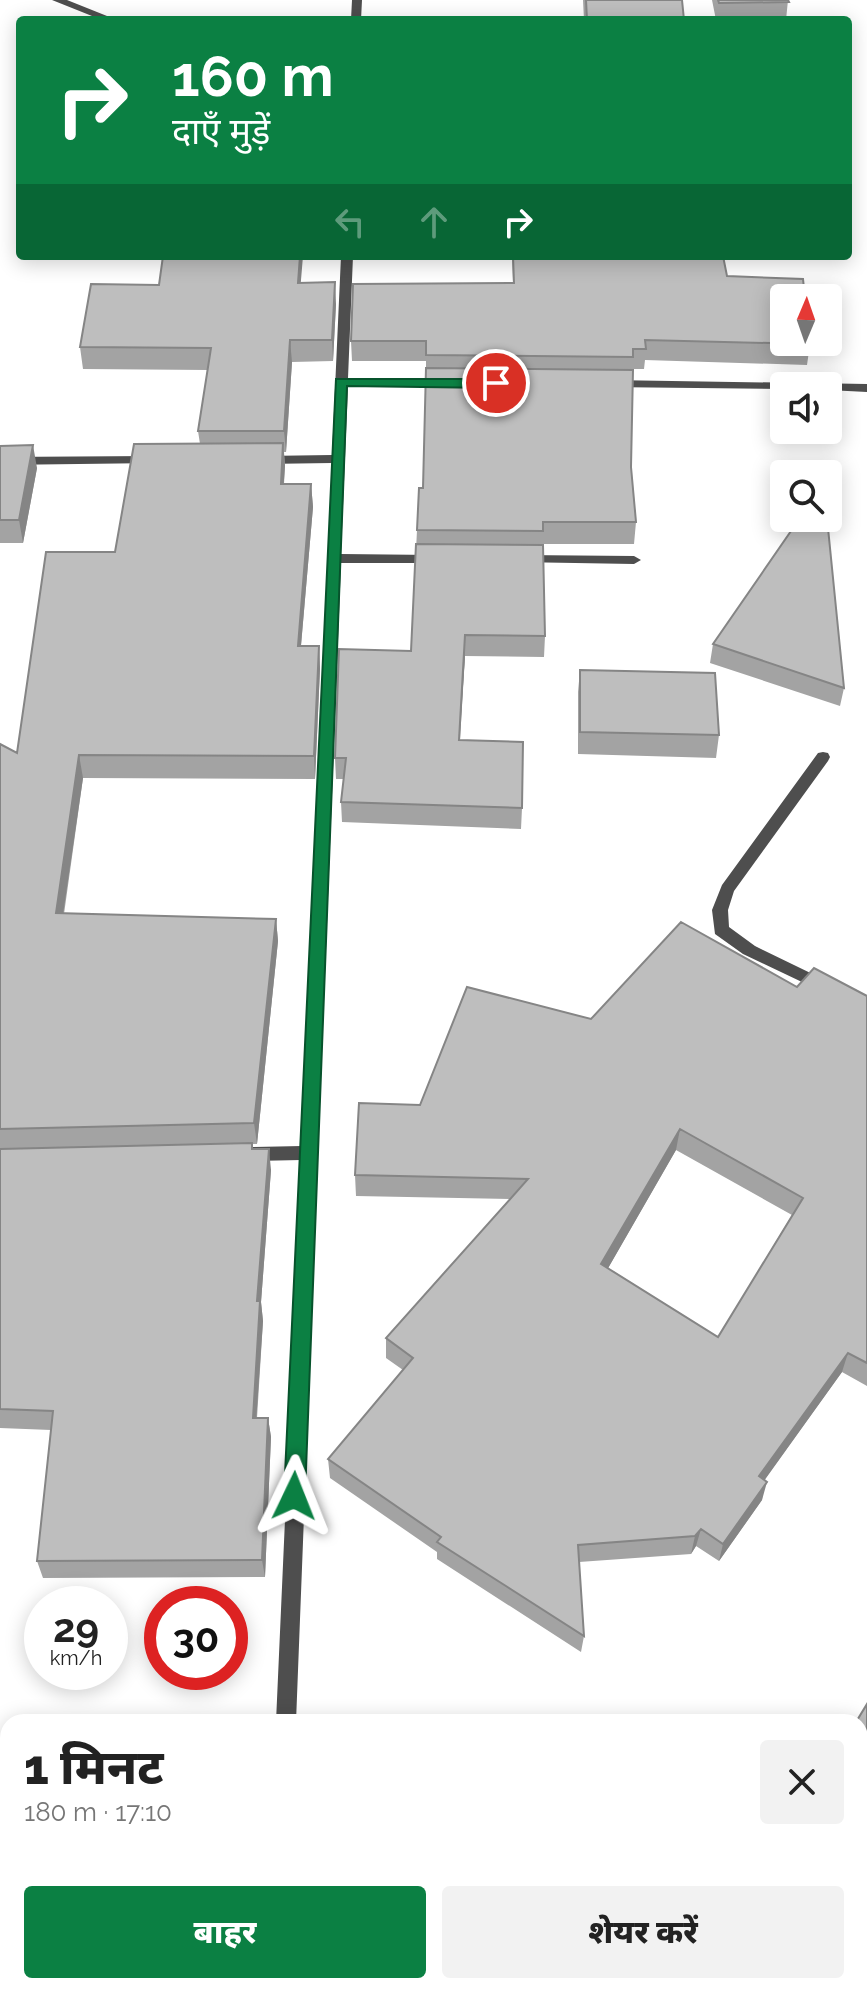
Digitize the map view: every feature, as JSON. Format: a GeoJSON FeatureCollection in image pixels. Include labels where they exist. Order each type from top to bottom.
{"type":"FeatureCollection","features":[{"type":"Feature","properties":{"kind":"street"},"geometry":{"type":"LineString","coordinates":[[57,0],[101,16]]}},
{"type":"Feature","properties":{"kind":"street"},"geometry":{"type":"LineString","coordinates":[[286,1714],[347,260]]}},
{"type":"Feature","properties":{"kind":"street"},"geometry":{"type":"LineString","coordinates":[[341,382],[465,383]]}},
{"type":"Feature","properties":{"kind":"street"},"geometry":{"type":"LineString","coordinates":[[589,384],[770,386]]}},
{"type":"Feature","properties":{"kind":"street"},"geometry":{"type":"LineString","coordinates":[[842,387],[867,388]]}},
{"type":"Feature","properties":{"kind":"street"},"geometry":{"type":"LineString","coordinates":[[246,460],[338,459]]}},
{"type":"Feature","properties":{"kind":"street"},"geometry":{"type":"LineString","coordinates":[[0,461],[169,460]]}},
{"type":"Feature","properties":{"kind":"street"},"geometry":{"type":"LineString","coordinates":[[336,558],[446,559]]}},
{"type":"Feature","properties":{"kind":"street"},"geometry":{"type":"LineString","coordinates":[[508,559],[634,560]]}},
{"type":"Feature","properties":{"kind":"street"},"geometry":{"type":"LineString","coordinates":[[823,757],[727,889],[720,910],[721,930],[749,950],[841,995]]}},
{"type":"Feature","properties":{"kind":"street"},"geometry":{"type":"LineString","coordinates":[[232,1155],[309,1153]]}},
{"type":"Feature","properties":{"kind":"building"},"geometry":{"type":"Polygon","coordinates":[[[586,0],[682,0],[684,16],[587,16],[586,0]]]}},
{"type":"Feature","properties":{"kind":"building"},"geometry":{"type":"Polygon","coordinates":[[[718,0],[788,0],[789,2],[719,3],[718,0]]]}},
{"type":"Feature","properties":{"kind":"building"},"geometry":{"type":"Polygon","coordinates":[[[162,260],[300,260],[298,283],[335,282],[332,340],[290,340],[284,431],[198,431],[211,348],[80,347],[91,284],[159,285],[162,260]]]}},
{"type":"Feature","properties":{"kind":"building"},"geometry":{"type":"Polygon","coordinates":[[[513,260],[724,260],[727,276],[803,279],[804,284],[770,284],[770,343],[645,340],[646,349],[633,349],[633,357],[426,355],[426,341],[351,341],[353,284],[514,283],[513,260]]]}},
{"type":"Feature","properties":{"kind":"building"},"geometry":{"type":"Polygon","coordinates":[[[426,368],[633,370],[631,467],[636,522],[543,522],[543,531],[417,530],[419,488],[423,488],[426,368]]]}},
{"type":"Feature","properties":{"kind":"building"},"geometry":{"type":"Polygon","coordinates":[[[283,443],[281,484],[311,484],[298,646],[319,646],[314,756],[79,755],[56,913],[276,919],[254,1123],[0,1129],[0,744],[17,753],[46,552],[115,552],[134,444],[283,443]]]}},
{"type":"Feature","properties":{"kind":"building"},"geometry":{"type":"Polygon","coordinates":[[[33,445],[19,520],[0,520],[0,446],[33,445]]]}},
{"type":"Feature","properties":{"kind":"building"},"geometry":{"type":"Polygon","coordinates":[[[790,532],[828,532],[844,688],[713,644],[790,532]]]}},
{"type":"Feature","properties":{"kind":"building"},"geometry":{"type":"Polygon","coordinates":[[[416,544],[543,545],[545,636],[465,635],[459,740],[523,742],[522,808],[341,802],[346,758],[335,758],[339,649],[411,651],[416,544]]]}},
{"type":"Feature","properties":{"kind":"building"},"geometry":{"type":"Polygon","coordinates":[[[580,670],[715,673],[719,735],[580,732],[580,670]]]}},
{"type":"Feature","properties":{"kind":"building"},"geometry":{"type":"Polygon","coordinates":[[[681,922],[797,987],[814,968],[867,996],[867,1363],[848,1353],[759,1476],[767,1482],[723,1544],[701,1529],[695,1536],[578,1545],[584,1636],[437,1542],[441,1537],[328,1459],[413,1358],[386,1338],[528,1179],[355,1175],[359,1103],[420,1105],[467,987],[591,1019],[681,922]],[[680,1129],[601,1264],[718,1337],[803,1198],[680,1129]]]}},
{"type":"Feature","properties":{"kind":"building"},"geometry":{"type":"Polygon","coordinates":[[[252,1143],[252,1149],[269,1149],[257,1301],[260,1301],[253,1418],[268,1418],[262,1560],[37,1561],[53,1411],[0,1409],[0,1149],[252,1143]]]}},
{"type":"Feature","properties":{"kind":"route"},"geometry":{"type":"LineString","coordinates":[[294,1496],[336,558],[341,382],[496,383]]}}]}
